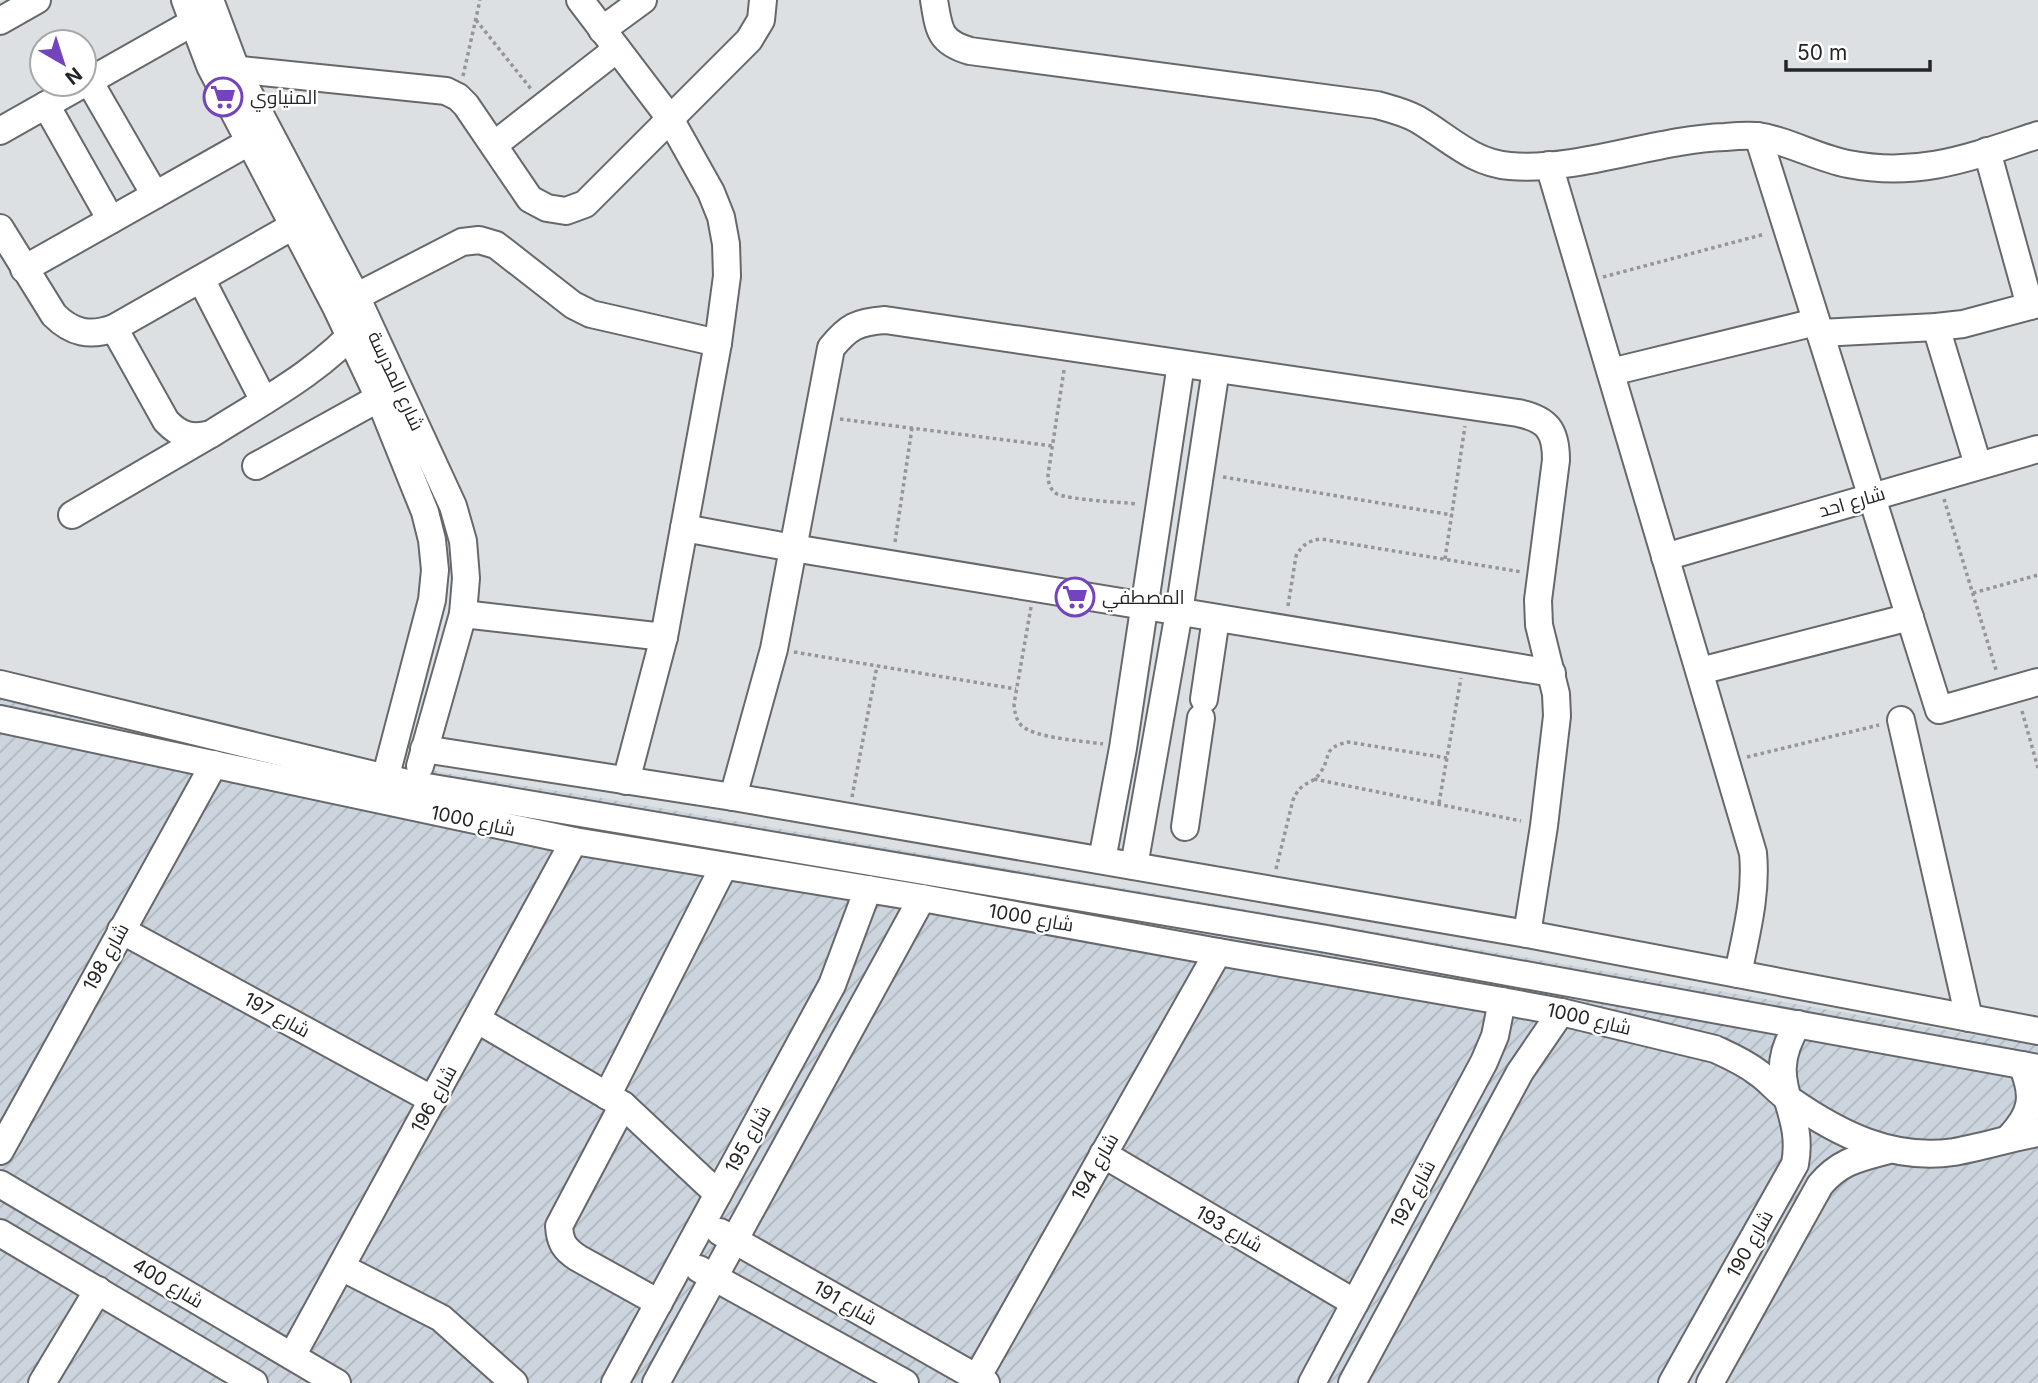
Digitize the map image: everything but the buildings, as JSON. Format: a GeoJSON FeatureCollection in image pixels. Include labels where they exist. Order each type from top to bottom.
{"type":"FeatureCollection","features":[{"type":"Feature","properties":{"kind":"street"},"geometry":{"type":"LineString","coordinates":[[0,21],[37,0]]}},
{"type":"Feature","properties":{"kind":"street"},"geometry":{"type":"LineString","coordinates":[[580,0],[669,117],[711,192],[721,217],[726,244],[727,276],[718,343],[664,637],[626,780]]}},
{"type":"Feature","properties":{"kind":"street"},"geometry":{"type":"LineString","coordinates":[[494,145],[545,106],[610,39],[643,0]]}},
{"type":"Feature","properties":{"kind":"street"},"geometry":{"type":"LineString","coordinates":[[934,0],[941,33],[953,46],[970,51],[1377,105],[1418,120],[1469,155],[1509,166],[1549,165],[1721,136],[1758,136],[1845,163],[1881,169],[1917,169],[1953,163],[2038,135]]}},
{"type":"Feature","properties":{"kind":"street"},"geometry":{"type":"LineString","coordinates":[[223,68],[446,91],[466,105],[530,199],[547,208],[566,211],[585,204],[669,117],[749,40],[756,7]]}},
{"type":"Feature","properties":{"kind":"street"},"geometry":{"type":"LineString","coordinates":[[98,75],[200,8]]}},
{"type":"Feature","properties":{"kind":"street","name":"شارع المدرسة"},"geometry":{"type":"LineString","coordinates":[[200,8],[223,68],[453,506],[464,541],[466,578],[463,614],[415,785]]}},
{"type":"Feature","properties":{"kind":"street"},"geometry":{"type":"LineString","coordinates":[[0,131],[58,98]]}},
{"type":"Feature","properties":{"kind":"street"},"geometry":{"type":"LineString","coordinates":[[94,98],[155,195]]}},
{"type":"Feature","properties":{"kind":"street"},"geometry":{"type":"LineString","coordinates":[[46,105],[111,220]]}},
{"type":"Feature","properties":{"kind":"street"},"geometry":{"type":"LineString","coordinates":[[24,269],[259,136]]}},
{"type":"Feature","properties":{"kind":"street"},"geometry":{"type":"LineString","coordinates":[[1758,136],[1939,710],[2019,688]]}},
{"type":"Feature","properties":{"kind":"street"},"geometry":{"type":"LineString","coordinates":[[1611,372],[1818,327],[1936,327],[1989,318],[2034,305],[1987,151]]}},
{"type":"Feature","properties":{"kind":"street"},"geometry":{"type":"LineString","coordinates":[[1549,165],[1753,853],[1754,895],[1738,974]]}},
{"type":"Feature","properties":{"kind":"street"},"geometry":{"type":"LineString","coordinates":[[0,228],[54,315],[75,331],[88,334],[114,328],[304,220]]}},
{"type":"Feature","properties":{"kind":"street"},"geometry":{"type":"LineString","coordinates":[[72,515],[211,434],[313,368],[352,314],[462,242],[479,240],[496,245],[573,306],[591,314],[718,343]]}},
{"type":"Feature","properties":{"kind":"street"},"geometry":{"type":"LineString","coordinates":[[201,279],[264,401]]}},
{"type":"Feature","properties":{"kind":"street","name":"شارع المدرسة"},"geometry":{"type":"LineString","coordinates":[[352,314],[379,398],[425,512],[432,540],[435,570],[430,610],[385,779]]}},
{"type":"Feature","properties":{"kind":"street"},"geometry":{"type":"LineString","coordinates":[[733,797],[774,649],[831,348],[844,332],[863,322],[885,320],[1535,416],[1549,427],[1556,443],[1538,600],[1539,625],[1552,673],[1558,716],[1527,934]]}},
{"type":"Feature","properties":{"kind":"street"},"geometry":{"type":"LineString","coordinates":[[1936,327],[1979,465]]}},
{"type":"Feature","properties":{"kind":"street"},"geometry":{"type":"LineString","coordinates":[[114,328],[166,421],[186,436],[211,434]]}},
{"type":"Feature","properties":{"kind":"street"},"geometry":{"type":"LineString","coordinates":[[1102,860],[1123,748],[1181,363]]}},
{"type":"Feature","properties":{"kind":"street"},"geometry":{"type":"LineString","coordinates":[[1134,866],[1179,612],[1216,369]]}},
{"type":"Feature","properties":{"kind":"street"},"geometry":{"type":"LineString","coordinates":[[257,466],[379,398]]}},
{"type":"Feature","properties":{"kind":"street","name":"شارع احد"},"geometry":{"type":"LineString","coordinates":[[1665,557],[2038,449]]}},
{"type":"Feature","properties":{"kind":"street"},"geometry":{"type":"LineString","coordinates":[[684,528],[891,565],[1552,673]]}},
{"type":"Feature","properties":{"kind":"street"},"geometry":{"type":"LineString","coordinates":[[463,614],[664,637]]}},
{"type":"Feature","properties":{"kind":"street"},"geometry":{"type":"LineString","coordinates":[[1699,671],[1910,617]]}},
{"type":"Feature","properties":{"kind":"street"},"geometry":{"type":"LineString","coordinates":[[1185,827],[1209,713],[1216,618]]}},
{"type":"Feature","properties":{"kind":"street","name":"شارع 1000"},"geometry":{"type":"LineString","coordinates":[[0,684],[415,785],[1321,938],[2030,1066]]}},
{"type":"Feature","properties":{"kind":"street"},"geometry":{"type":"LineString","coordinates":[[1160,712],[1209,713]]}},
{"type":"Feature","properties":{"kind":"street","name":"شارع 1000"},"geometry":{"type":"LineString","coordinates":[[0,719],[574,841],[922,898],[1561,1012],[1715,1049],[1737,1059],[1788,1098],[1852,1137],[1889,1150],[1954,1152],[2038,1133]]}},
{"type":"Feature","properties":{"kind":"street"},"geometry":{"type":"LineString","coordinates":[[1901,720],[1969,1018]]}},
{"type":"Feature","properties":{"kind":"street"},"geometry":{"type":"LineString","coordinates":[[1123,748],[1153,753]]}},
{"type":"Feature","properties":{"kind":"street"},"geometry":{"type":"LineString","coordinates":[[424,749],[733,797],[1527,934],[2038,1031]]}},
{"type":"Feature","properties":{"kind":"street","name":"شارع 198"},"geometry":{"type":"LineString","coordinates":[[0,1151],[214,764]]}},
{"type":"Feature","properties":{"kind":"street","name":"شارع 196"},"geometry":{"type":"LineString","coordinates":[[292,1356],[574,841]]}},
{"type":"Feature","properties":{"kind":"street"},"geometry":{"type":"LineString","coordinates":[[659,1303],[567,1251],[560,1239],[559,1226],[724,866]]}},
{"type":"Feature","properties":{"kind":"street","name":"شارع 195"},"geometry":{"type":"LineString","coordinates":[[615,1383],[832,985],[867,889]]}},
{"type":"Feature","properties":{"kind":"street","name":"شارع 195"},"geometry":{"type":"LineString","coordinates":[[656,1383],[922,898]]}},
{"type":"Feature","properties":{"kind":"street","name":"شارع 197"},"geometry":{"type":"LineString","coordinates":[[121,930],[433,1100]]}},
{"type":"Feature","properties":{"kind":"street","name":"شارع 194"},"geometry":{"type":"LineString","coordinates":[[979,1381],[1103,1154],[1219,952]]}},
{"type":"Feature","properties":{"kind":"street","name":"شارع 192"},"geometry":{"type":"LineString","coordinates":[[1312,1383],[1484,1062],[1495,1036],[1502,1001]]}},
{"type":"Feature","properties":{"kind":"street","name":"شارع 192"},"geometry":{"type":"LineString","coordinates":[[1352,1383],[1520,1072],[1561,1012]]}},
{"type":"Feature","properties":{"kind":"street"},"geometry":{"type":"LineString","coordinates":[[478,1020],[615,1101],[718,1194]]}},
{"type":"Feature","properties":{"kind":"street","name":"شارع 190"},"geometry":{"type":"LineString","coordinates":[[1672,1383],[1795,1164],[1799,1144],[1782,1080],[1782,1060],[1787,1041],[1798,1024]]}},
{"type":"Feature","properties":{"kind":"street"},"geometry":{"type":"LineString","coordinates":[[2009,1138],[2023,1123],[2031,1104],[2030,1066]]}},
{"type":"Feature","properties":{"kind":"street","name":"شارع 190"},"geometry":{"type":"LineString","coordinates":[[1710,1383],[1820,1185],[1831,1171],[1850,1160],[1889,1150]]}},
{"type":"Feature","properties":{"kind":"street","name":"شارع 193"},"geometry":{"type":"LineString","coordinates":[[1103,1154],[1355,1303]]}},
{"type":"Feature","properties":{"kind":"street","name":"شارع 400"},"geometry":{"type":"LineString","coordinates":[[0,1184],[337,1383]]}},
{"type":"Feature","properties":{"kind":"street","name":"شارع 191"},"geometry":{"type":"LineString","coordinates":[[703,1222],[979,1381]]}},
{"type":"Feature","properties":{"kind":"street"},"geometry":{"type":"LineString","coordinates":[[0,1233],[254,1383]]}},
{"type":"Feature","properties":{"kind":"street"},"geometry":{"type":"LineString","coordinates":[[682,1260],[905,1383]]}},
{"type":"Feature","properties":{"kind":"street"},"geometry":{"type":"LineString","coordinates":[[341,1267],[441,1318],[514,1383]]}},
{"type":"Feature","properties":{"kind":"street"},"geometry":{"type":"LineString","coordinates":[[42,1383],[98,1290]]}},
{"type":"Feature","properties":{"kind":"path"},"geometry":{"type":"LineString","coordinates":[[458,97],[480,0]]}},
{"type":"Feature","properties":{"kind":"path"},"geometry":{"type":"LineString","coordinates":[[476,20],[545,106]]}},
{"type":"Feature","properties":{"kind":"path"},"geometry":{"type":"LineString","coordinates":[[1584,282],[1787,229]]}},
{"type":"Feature","properties":{"kind":"path"},"geometry":{"type":"LineString","coordinates":[[1067,347],[1048,482],[1057,494],[1160,507]]}},
{"type":"Feature","properties":{"kind":"path"},"geometry":{"type":"LineString","coordinates":[[1445,559],[1468,405]]}},
{"type":"Feature","properties":{"kind":"path"},"geometry":{"type":"LineString","coordinates":[[817,416],[1053,446]]}},
{"type":"Feature","properties":{"kind":"path"},"geometry":{"type":"LineString","coordinates":[[891,565],[912,428]]}},
{"type":"Feature","properties":{"kind":"path"},"geometry":{"type":"LineString","coordinates":[[1200,474],[1452,515]]}},
{"type":"Feature","properties":{"kind":"path"},"geometry":{"type":"LineString","coordinates":[[1938,477],[1973,593],[2019,688],[2038,768]]}},
{"type":"Feature","properties":{"kind":"path"},"geometry":{"type":"LineString","coordinates":[[1284,629],[1296,556],[1300,549],[1313,540],[1321,539],[1541,575]]}},
{"type":"Feature","properties":{"kind":"path"},"geometry":{"type":"LineString","coordinates":[[1973,593],[2038,575]]}},
{"type":"Feature","properties":{"kind":"path"},"geometry":{"type":"LineString","coordinates":[[1035,588],[1016,689],[1015,716],[1023,727],[1034,732],[1123,748]]}},
{"type":"Feature","properties":{"kind":"path"},"geometry":{"type":"LineString","coordinates":[[774,649],[1016,689]]}},
{"type":"Feature","properties":{"kind":"path"},"geometry":{"type":"LineString","coordinates":[[1439,803],[1464,659]]}},
{"type":"Feature","properties":{"kind":"path"},"geometry":{"type":"LineString","coordinates":[[849,817],[877,666]]}},
{"type":"Feature","properties":{"kind":"path"},"geometry":{"type":"LineString","coordinates":[[1726,762],[1901,720]]}},
{"type":"Feature","properties":{"kind":"path"},"geometry":{"type":"LineString","coordinates":[[1271,890],[1293,800],[1306,782],[1320,774],[1331,749],[1348,742],[1447,758]]}},
{"type":"Feature","properties":{"kind":"path"},"geometry":{"type":"LineString","coordinates":[[1314,779],[1544,826]]}},
{"type":"Feature","properties":{"kind":"shaded area"},"geometry":{"type":"Polygon","coordinates":[[[0,696],[2038,1046],[2038,1383],[0,1383],[0,696]]]}},
{"type":"Feature","properties":{"kind":"place","name":"المنياوي"},"geometry":{"type":"Point","coordinates":[223,97]}},
{"type":"Feature","properties":{"kind":"place","name":"المصطفي"},"geometry":{"type":"Point","coordinates":[1075,597]}}]}
